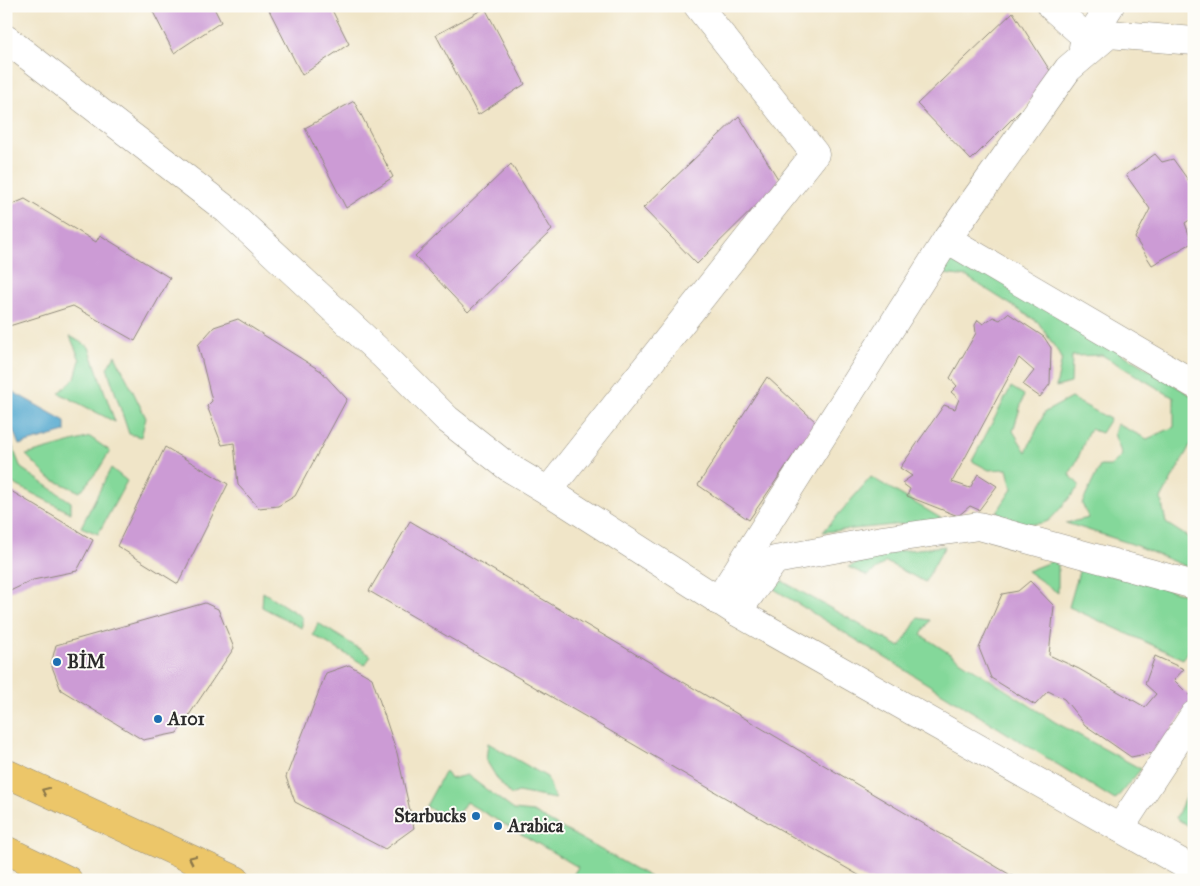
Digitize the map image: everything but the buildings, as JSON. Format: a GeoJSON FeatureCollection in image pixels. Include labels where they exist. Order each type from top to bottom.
{"type":"FeatureCollection","features":[{"type":"Feature","properties":{"kind":"main road"},"geometry":{"type":"LineString","coordinates":[[6,773],[236,880]]}},
{"type":"Feature","properties":{"kind":"main road"},"geometry":{"type":"LineString","coordinates":[[6,850],[68,880]]}},
{"type":"Feature","properties":{"kind":"street"},"geometry":{"type":"LineString","coordinates":[[548,491],[814,154],[698,6]]}},
{"type":"Feature","properties":{"kind":"street"},"geometry":{"type":"LineString","coordinates":[[1051,6],[1088,39]]}},
{"type":"Feature","properties":{"kind":"street"},"geometry":{"type":"LineString","coordinates":[[727,606],[947,239],[1068,69],[1110,6]]}},
{"type":"Feature","properties":{"kind":"street"},"geometry":{"type":"LineString","coordinates":[[1068,69],[1109,34],[1194,41]]}},
{"type":"Feature","properties":{"kind":"street"},"geometry":{"type":"LineString","coordinates":[[6,39],[227,210],[385,357],[447,420],[508,467],[727,606],[1194,870]]}},
{"type":"Feature","properties":{"kind":"street"},"geometry":{"type":"LineString","coordinates":[[947,239],[1194,384]]}},
{"type":"Feature","properties":{"kind":"street"},"geometry":{"type":"LineString","coordinates":[[727,606],[775,560],[882,540],[979,526],[1194,585]]}},
{"type":"Feature","properties":{"kind":"street"},"geometry":{"type":"LineString","coordinates":[[1120,828],[1194,715]]}},
{"type":"Feature","properties":{"kind":"green space"},"geometry":{"type":"Polygon","coordinates":[[[951,251],[1194,397],[1194,438],[1161,499],[1166,523],[1194,541],[1194,570],[1132,544],[1066,523],[1089,518],[1082,504],[1100,466],[1111,466],[1122,455],[1114,434],[1117,424],[1147,439],[1174,427],[1174,398],[1102,355],[1072,356],[1071,383],[1056,387],[1062,358],[1038,322],[967,277],[937,273],[951,251]]]}},
{"type":"Feature","properties":{"kind":"green space"},"geometry":{"type":"Polygon","coordinates":[[[70,336],[89,347],[115,422],[59,393],[75,378],[80,360],[70,336]]]}},
{"type":"Feature","properties":{"kind":"green space"},"geometry":{"type":"Polygon","coordinates":[[[115,355],[146,418],[141,437],[129,434],[107,368],[115,355]]]}},
{"type":"Feature","properties":{"kind":"green space"},"geometry":{"type":"Polygon","coordinates":[[[1011,387],[1024,395],[1013,431],[1026,452],[1045,412],[1071,398],[1110,419],[1101,433],[1090,429],[1069,474],[1080,486],[1051,519],[1042,523],[1021,523],[1008,519],[997,512],[1012,489],[1007,469],[989,470],[972,461],[1011,387]]]}},
{"type":"Feature","properties":{"kind":"green space"},"geometry":{"type":"Polygon","coordinates":[[[6,437],[9,438],[21,468],[71,502],[71,513],[6,480],[6,437]]]}},
{"type":"Feature","properties":{"kind":"green space"},"geometry":{"type":"Polygon","coordinates":[[[90,437],[110,451],[99,469],[80,492],[49,478],[26,455],[90,437]]]}},
{"type":"Feature","properties":{"kind":"green space"},"geometry":{"type":"Polygon","coordinates":[[[111,468],[127,481],[98,534],[81,527],[111,468]]]}},
{"type":"Feature","properties":{"kind":"green space"},"geometry":{"type":"Polygon","coordinates":[[[871,477],[944,520],[823,532],[871,477]]]}},
{"type":"Feature","properties":{"kind":"green space"},"geometry":{"type":"Polygon","coordinates":[[[945,546],[925,582],[886,562],[868,576],[848,567],[881,553],[945,546]]]}},
{"type":"Feature","properties":{"kind":"green space"},"geometry":{"type":"Polygon","coordinates":[[[1058,559],[1058,593],[1027,571],[1058,559]]]}},
{"type":"Feature","properties":{"kind":"green space"},"geometry":{"type":"Polygon","coordinates":[[[1080,568],[1194,596],[1194,644],[1183,659],[1069,607],[1080,568]]]}},
{"type":"Feature","properties":{"kind":"green space"},"geometry":{"type":"Polygon","coordinates":[[[782,581],[900,647],[918,618],[930,620],[921,635],[1055,722],[1141,769],[1115,800],[774,589],[782,581]]]}},
{"type":"Feature","properties":{"kind":"green space"},"geometry":{"type":"Polygon","coordinates":[[[263,592],[302,617],[302,628],[262,607],[263,592]]]}},
{"type":"Feature","properties":{"kind":"green space"},"geometry":{"type":"Polygon","coordinates":[[[318,623],[371,656],[365,665],[313,635],[318,623]]]}},
{"type":"Feature","properties":{"kind":"green space"},"geometry":{"type":"Polygon","coordinates":[[[488,743],[547,777],[555,799],[518,792],[511,795],[498,780],[486,760],[488,743]]]}},
{"type":"Feature","properties":{"kind":"green space"},"geometry":{"type":"Polygon","coordinates":[[[445,771],[450,779],[467,775],[514,810],[533,812],[650,877],[650,880],[570,880],[578,867],[466,802],[452,823],[426,806],[445,771]]]}},
{"type":"Feature","properties":{"kind":"green space"},"geometry":{"type":"Polygon","coordinates":[[[1194,778],[1194,830],[1176,818],[1194,778]]]}},
{"type":"Feature","properties":{"kind":"water"},"geometry":{"type":"Polygon","coordinates":[[[6,388],[65,421],[65,432],[19,445],[10,422],[6,421],[6,388]]]}},
{"type":"Feature","properties":{"kind":"place","name":"BİM"},"geometry":{"type":"Point","coordinates":[57,662]}},
{"type":"Feature","properties":{"kind":"place","name":"A101"},"geometry":{"type":"Point","coordinates":[158,719]}},
{"type":"Feature","properties":{"kind":"place","name":"Starbucks"},"geometry":{"type":"Point","coordinates":[476,816]}},
{"type":"Feature","properties":{"kind":"place","name":"Arabica"},"geometry":{"type":"Point","coordinates":[498,826]}}]}
